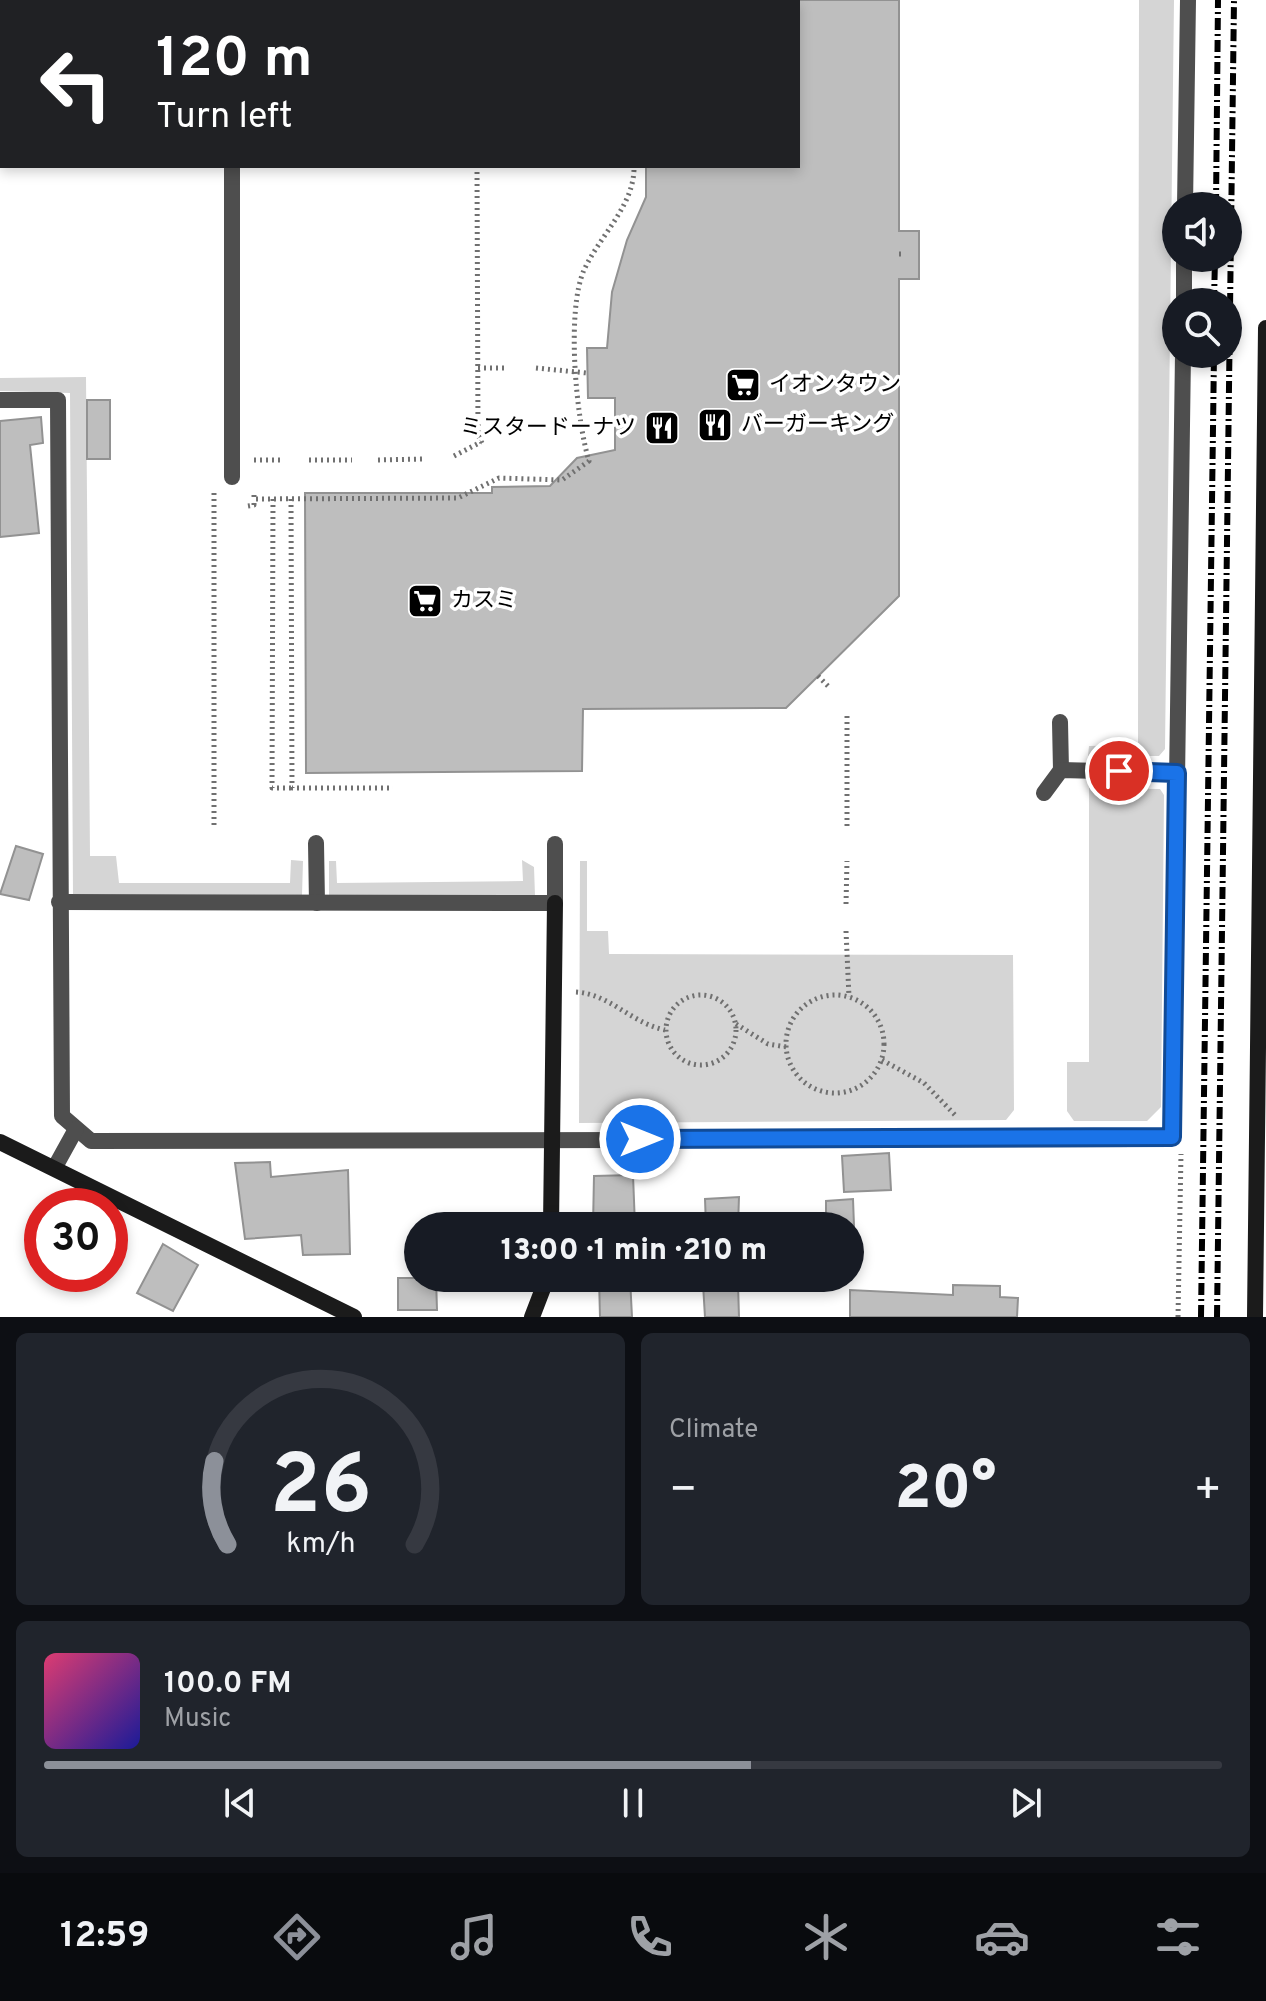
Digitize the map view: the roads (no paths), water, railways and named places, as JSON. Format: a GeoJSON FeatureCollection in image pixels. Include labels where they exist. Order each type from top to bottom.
{"type":"FeatureCollection","features":[{"type":"Feature","properties":{"kind":"street"},"geometry":{"type":"LineString","coordinates":[[1185,192],[1188,0]]}},
{"type":"Feature","properties":{"kind":"street"},"geometry":{"type":"LineString","coordinates":[[232,168],[232,477]]}},
{"type":"Feature","properties":{"kind":"street"},"geometry":{"type":"LineString","coordinates":[[1255,1317],[1266,328]]}},
{"type":"Feature","properties":{"kind":"street"},"geometry":{"type":"LineString","coordinates":[[0,400],[58,400],[62,1116],[91,1141],[1172,1137],[1183,368]]}},
{"type":"Feature","properties":{"kind":"street"},"geometry":{"type":"LineString","coordinates":[[1044,793],[1061,770],[1060,722]]}},
{"type":"Feature","properties":{"kind":"street"},"geometry":{"type":"LineString","coordinates":[[1061,770],[1177,773]]}},
{"type":"Feature","properties":{"kind":"street"},"geometry":{"type":"LineString","coordinates":[[316,843],[317,903]]}},
{"type":"Feature","properties":{"kind":"street"},"geometry":{"type":"LineString","coordinates":[[551,1212],[555,844]]}},
{"type":"Feature","properties":{"kind":"street"},"geometry":{"type":"LineString","coordinates":[[59,902],[555,903]]}},
{"type":"Feature","properties":{"kind":"street"},"geometry":{"type":"LineString","coordinates":[[55,1167],[76,1129]]}},
{"type":"Feature","properties":{"kind":"street"},"geometry":{"type":"LineString","coordinates":[[0,1142],[354,1317]]}},
{"type":"Feature","properties":{"kind":"street"},"geometry":{"type":"LineString","coordinates":[[532,1317],[542,1292]]}},
{"type":"Feature","properties":{"kind":"railway"},"geometry":{"type":"LineString","coordinates":[[1216,192],[1218,0]]}},
{"type":"Feature","properties":{"kind":"railway"},"geometry":{"type":"LineString","coordinates":[[1217,1317],[1234,0]]}},
{"type":"Feature","properties":{"kind":"railway"},"geometry":{"type":"LineString","coordinates":[[1214,288],[1215,272]]}},
{"type":"Feature","properties":{"kind":"railway"},"geometry":{"type":"LineString","coordinates":[[1201,1317],[1214,368]]}},
{"type":"Feature","properties":{"kind":"place","name":"イオンタウン"},"geometry":{"type":"Point","coordinates":[743,385]}},
{"type":"Feature","properties":{"kind":"place","name":"バーガーキング"},"geometry":{"type":"Point","coordinates":[715,425]}},
{"type":"Feature","properties":{"kind":"place","name":"ミスタードーナツ"},"geometry":{"type":"Point","coordinates":[662,428]}},
{"type":"Feature","properties":{"kind":"place","name":"カスミ"},"geometry":{"type":"Point","coordinates":[425,601]}}]}
